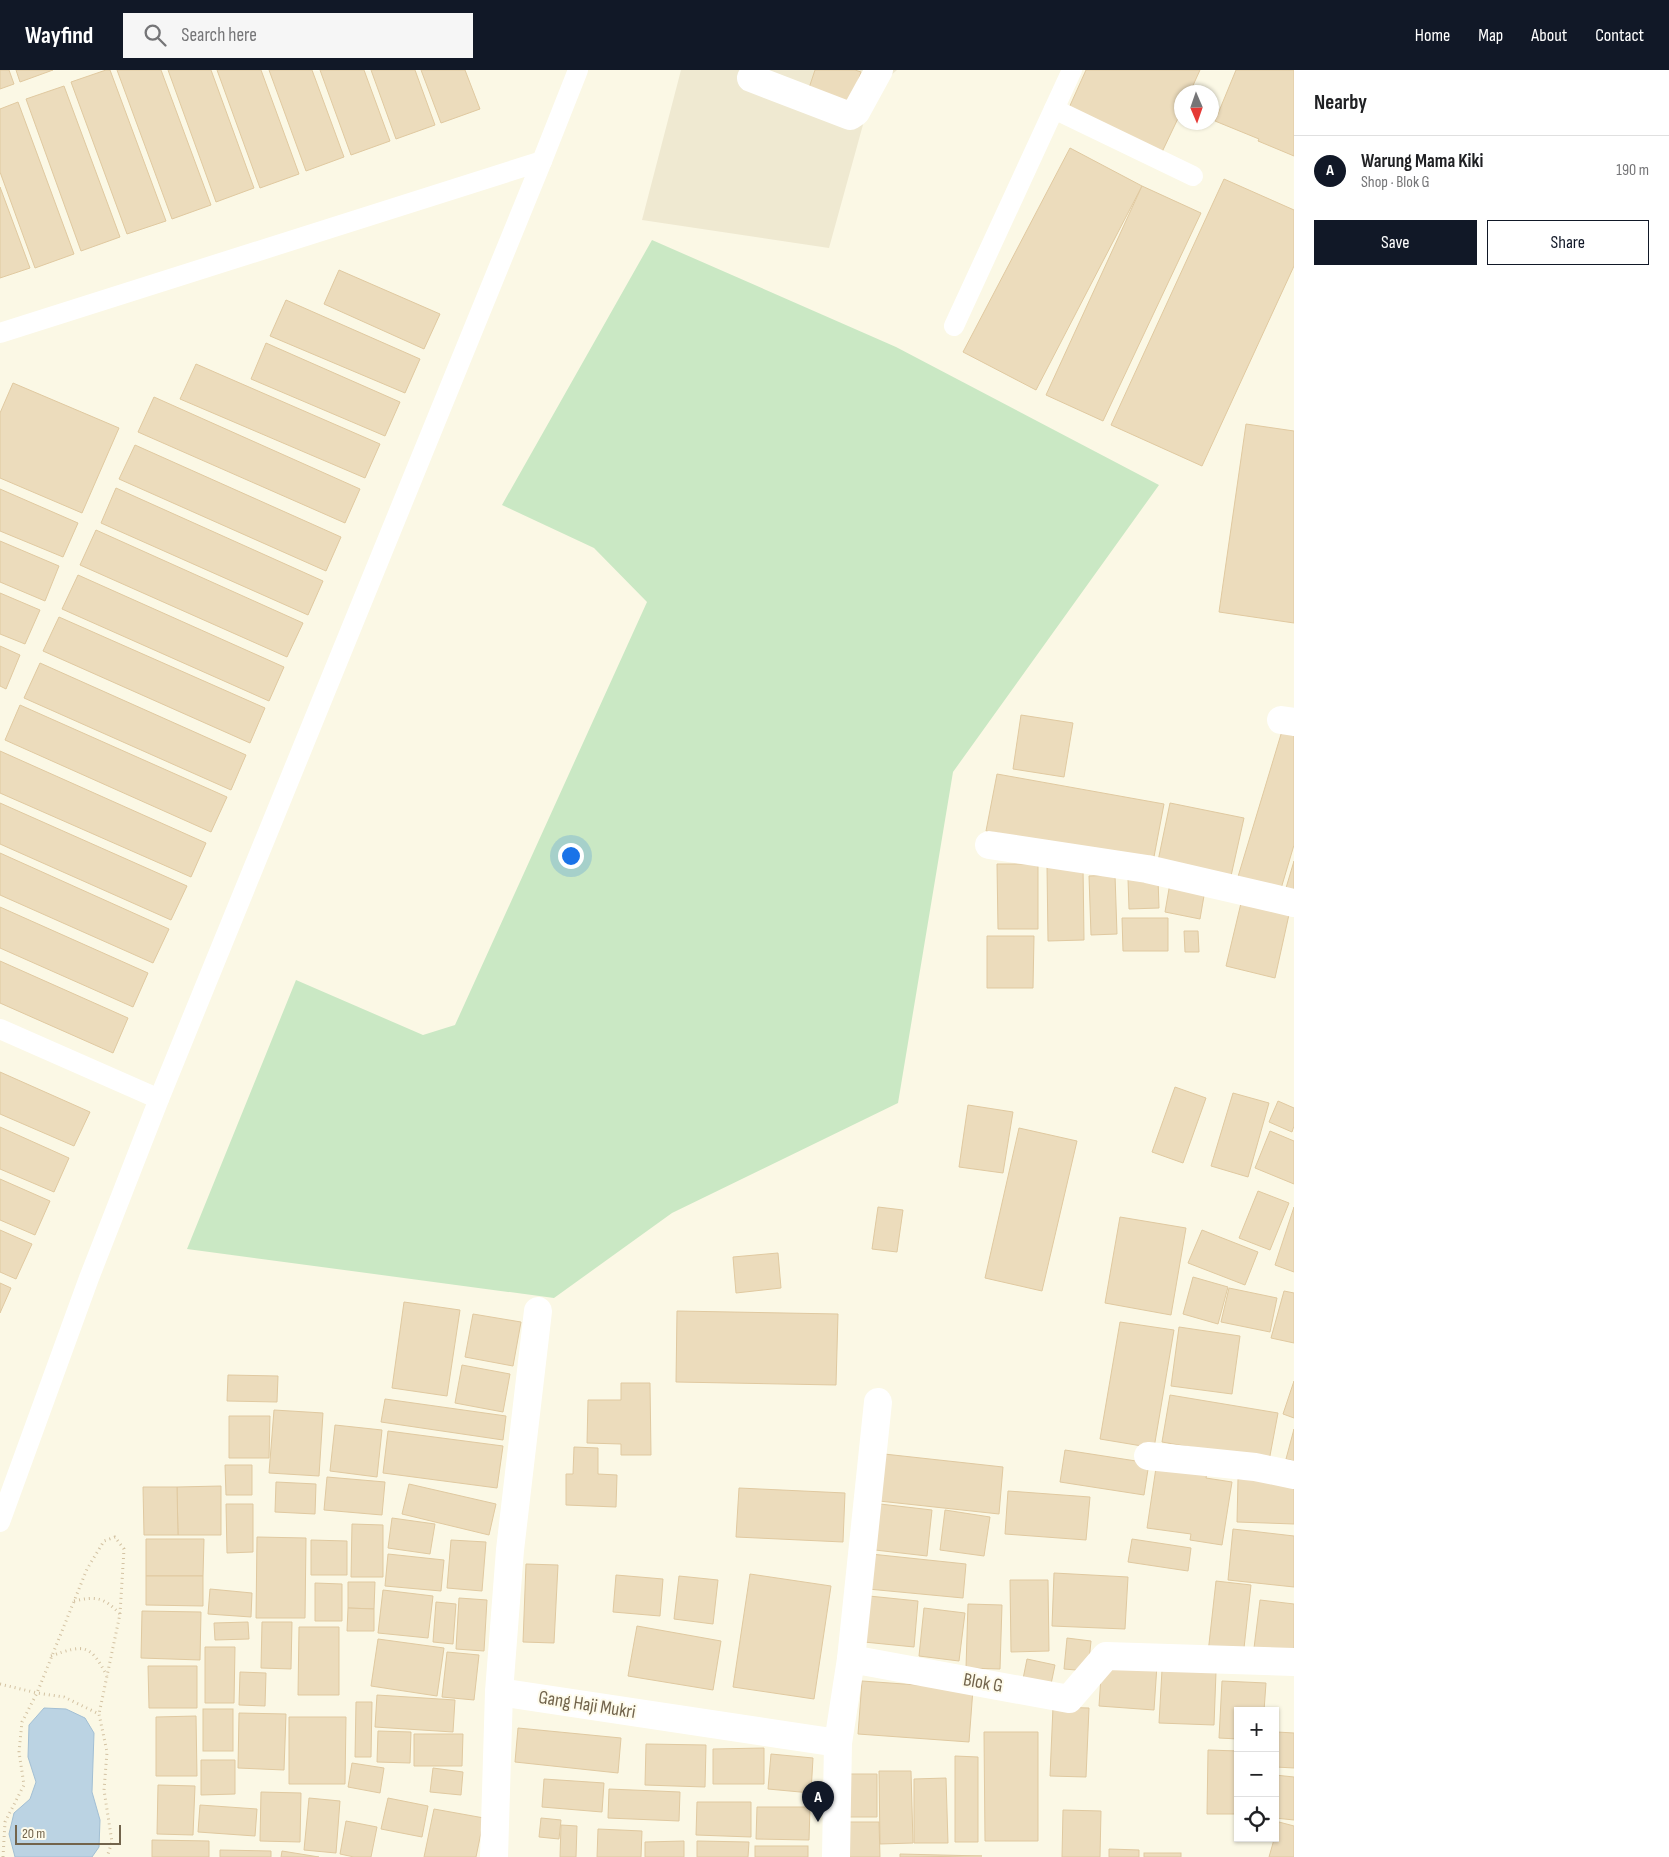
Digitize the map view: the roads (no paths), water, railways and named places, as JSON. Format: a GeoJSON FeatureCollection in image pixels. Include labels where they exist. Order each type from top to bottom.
{"type":"FeatureCollection","features":[{"type":"Feature","properties":{"kind":"street"},"geometry":{"type":"LineString","coordinates":[[751,78],[845,116],[850,116],[856,112],[879,70]]}},
{"type":"Feature","properties":{"kind":"street"},"geometry":{"type":"LineString","coordinates":[[989,845],[1147,869],[1294,903]]}},
{"type":"Feature","properties":{"kind":"street"},"geometry":{"type":"LineString","coordinates":[[494,1857],[500,1692],[510,1550],[538,1311]]}},
{"type":"Feature","properties":{"kind":"street"},"geometry":{"type":"LineString","coordinates":[[836,1857],[838,1743],[851,1659],[878,1402]]}},
{"type":"Feature","properties":{"kind":"street"},"geometry":{"type":"LineString","coordinates":[[1148,1456],[1255,1467],[1294,1475]]}},
{"type":"Feature","properties":{"kind":"street","name":"Blok G"},"geometry":{"type":"LineString","coordinates":[[851,1659],[1069,1699],[1106,1656],[1294,1662]]}},
{"type":"Feature","properties":{"kind":"street","name":"Gang Haji Mukri"},"geometry":{"type":"LineString","coordinates":[[500,1692],[838,1743]]}},
{"type":"Feature","properties":{"kind":"lane"},"geometry":{"type":"LineString","coordinates":[[0,1522],[93,1269],[159,1099],[578,70]]}},
{"type":"Feature","properties":{"kind":"lane"},"geometry":{"type":"LineString","coordinates":[[954,326],[1072,70]]}},
{"type":"Feature","properties":{"kind":"lane"},"geometry":{"type":"LineString","coordinates":[[1054,109],[1193,176]]}},
{"type":"Feature","properties":{"kind":"lane"},"geometry":{"type":"LineString","coordinates":[[0,332],[542,161]]}},
{"type":"Feature","properties":{"kind":"lane"},"geometry":{"type":"LineString","coordinates":[[0,1029],[159,1099]]}},
{"type":"Feature","properties":{"kind":"water"},"geometry":{"type":"Polygon","coordinates":[[[44,1708],[66,1709],[85,1718],[94,1733],[92,1792],[100,1820],[99,1847],[92,1857],[15,1857],[9,1834],[14,1813],[30,1799],[36,1782],[28,1757],[29,1725],[44,1708]]]}},
{"type":"Feature","properties":{"kind":"place","name":"Warung Mama Kiki"},"geometry":{"type":"Point","coordinates":[818,1822]}}]}
